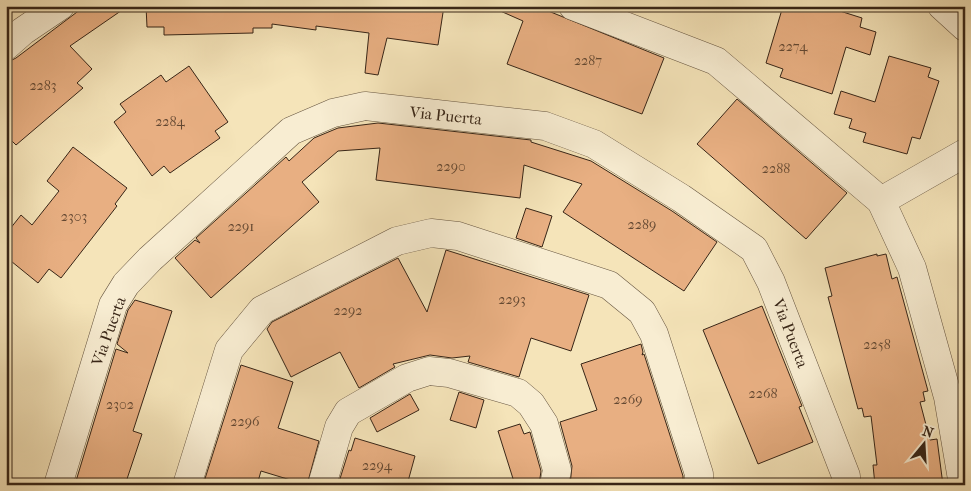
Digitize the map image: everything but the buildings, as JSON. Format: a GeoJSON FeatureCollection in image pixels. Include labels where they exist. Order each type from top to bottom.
{"type":"FeatureCollection","features":[{"type":"Feature","properties":{"kind":"street"},"geometry":{"type":"LineString","coordinates":[[6,46],[23,31],[60,6]]}},
{"type":"Feature","properties":{"kind":"street"},"geometry":{"type":"LineString","coordinates":[[573,6],[716,61],[881,201],[912,268],[948,397],[963,485]]}},
{"type":"Feature","properties":{"kind":"street"},"geometry":{"type":"LineString","coordinates":[[942,6],[965,27]]}},
{"type":"Feature","properties":{"kind":"street","name":"Via Puerta"},"geometry":{"type":"LineString","coordinates":[[58,485],[114,306],[126,284],[150,259],[291,131],[333,113],[365,106],[545,126],[594,144],[681,198],[754,249],[771,282],[846,476],[846,485]]}},
{"type":"Feature","properties":{"kind":"street"},"geometry":{"type":"LineString","coordinates":[[881,201],[965,153]]}},
{"type":"Feature","properties":{"kind":"street"},"geometry":{"type":"LineString","coordinates":[[187,485],[229,350],[262,310],[397,241],[431,233],[458,236],[609,285],[642,312],[654,334],[699,474],[698,485]]}},
{"type":"Feature","properties":{"kind":"street"},"geometry":{"type":"LineString","coordinates":[[322,485],[339,427],[348,412],[407,378],[429,371],[449,373],[518,393],[532,404],[544,424],[557,470],[554,485]]}}]}
